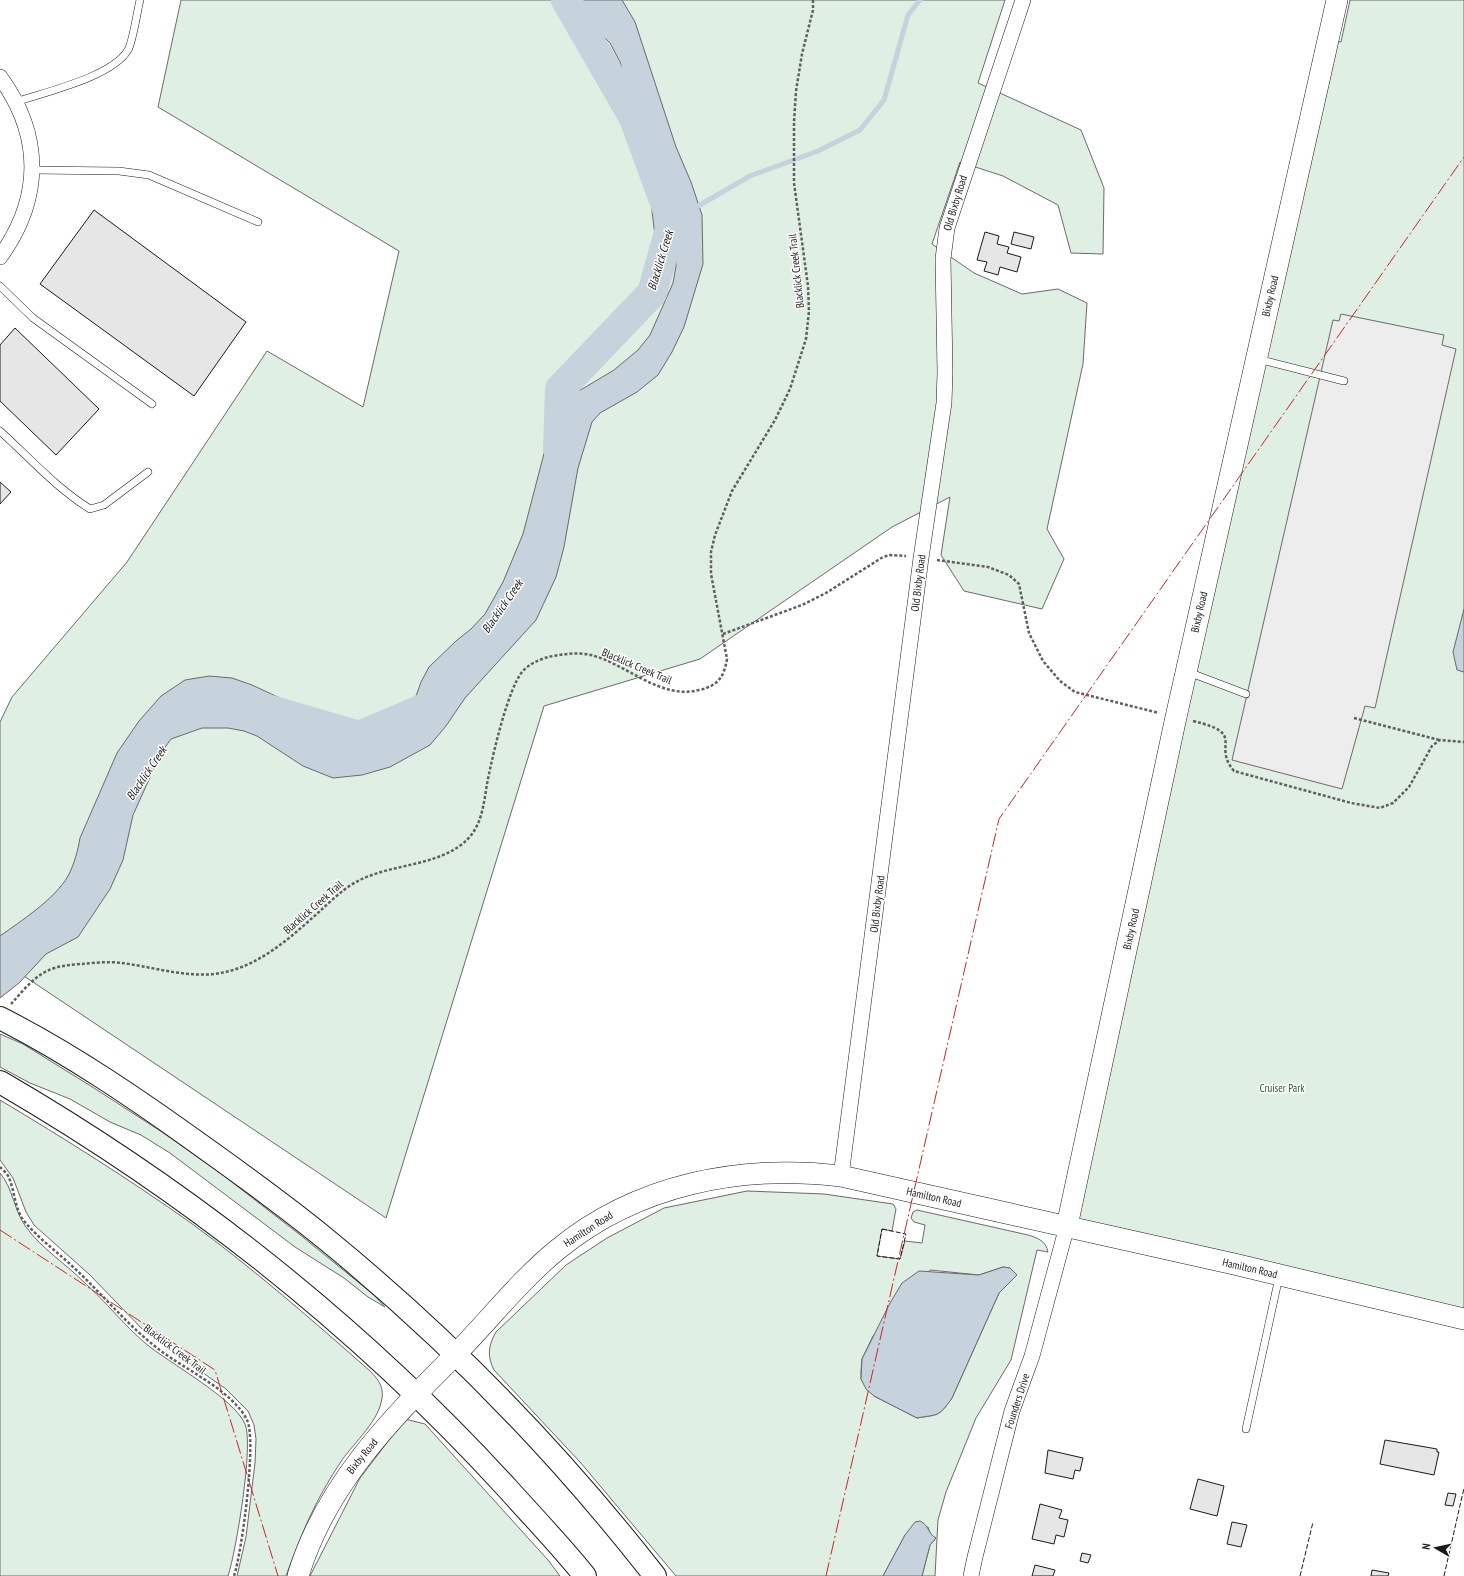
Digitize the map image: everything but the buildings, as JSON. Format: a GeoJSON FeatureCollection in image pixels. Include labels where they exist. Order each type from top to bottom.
{"type":"FeatureCollection","features":[{"type":"Feature","properties":{"kind":"main road"},"geometry":{"type":"LineString","coordinates":[[6,1015],[172,1124],[250,1180],[327,1240],[391,1295],[456,1354],[554,1457],[612,1523],[655,1576]]}},
{"type":"Feature","properties":{"kind":"main road"},"geometry":{"type":"LineString","coordinates":[[0,1082],[106,1146],[228,1232],[356,1337],[416,1393],[479,1457],[585,1576]]}},
{"type":"Feature","properties":{"kind":"street","name":"Old Bixby Road"},"geometry":{"type":"LineString","coordinates":[[841,1176],[921,558],[944,403],[945,372],[943,260],[946,228],[1023,0]]}},
{"type":"Feature","properties":{"kind":"street","name":"Bixby Road"},"geometry":{"type":"LineString","coordinates":[[1067,1226],[1176,717],[1336,0]]}},
{"type":"Feature","properties":{"kind":"street"},"geometry":{"type":"LineString","coordinates":[[0,77],[16,102],[28,134],[33,170],[30,197],[22,221],[0,257]]}},
{"type":"Feature","properties":{"kind":"street","name":"Hamilton Road"},"geometry":{"type":"LineString","coordinates":[[456,1354],[531,1274],[557,1250],[601,1218],[628,1205],[673,1188],[716,1178],[781,1172],[809,1172],[841,1176],[1279,1274],[1464,1319]]}},
{"type":"Feature","properties":{"kind":"street","name":"Founders Drive"},"geometry":{"type":"LineString","coordinates":[[971,1576],[1011,1418],[1032,1356],[1067,1226]]}},
{"type":"Feature","properties":{"kind":"street","name":"Bixby Road"},"geometry":{"type":"LineString","coordinates":[[298,1576],[318,1523],[342,1482],[377,1437],[416,1393],[456,1354]]}},
{"type":"Feature","properties":{"kind":"lane"},"geometry":{"type":"LineString","coordinates":[[16,102],[97,75],[116,63],[128,50],[140,0]]}},
{"type":"Feature","properties":{"kind":"lane"},"geometry":{"type":"LineString","coordinates":[[33,170],[120,171],[149,174],[258,222]]}},
{"type":"Feature","properties":{"kind":"lane"},"geometry":{"type":"LineString","coordinates":[[0,286],[33,318],[152,404]]}},
{"type":"Feature","properties":{"kind":"lane"},"geometry":{"type":"LineString","coordinates":[[1256,359],[1344,381]]}},
{"type":"Feature","properties":{"kind":"lane"},"geometry":{"type":"LineString","coordinates":[[0,432],[63,491],[90,509],[104,505],[148,472]]}},
{"type":"Feature","properties":{"kind":"lane"},"geometry":{"type":"LineString","coordinates":[[1196,675],[1246,694]]}},
{"type":"Feature","properties":{"kind":"lane"},"geometry":{"type":"LineString","coordinates":[[1246,1429],[1279,1274]]}},
{"type":"Feature","properties":{"kind":"path","name":"Blacklick Creek Trail"},"geometry":{"type":"LineString","coordinates":[[6,1015],[24,989],[44,972],[64,965],[96,962],[121,963],[165,972],[193,974],[215,974],[233,970],[258,959],[285,943],[354,883],[368,876],[436,857],[461,845],[479,824],[492,760],[513,688],[521,673],[531,664],[544,658],[565,654],[589,655],[603,659],[659,686],[676,691],[692,692],[709,688],[719,682],[724,672],[727,659],[711,574],[711,552],[714,535],[732,492],[775,420],[790,389],[806,339],[809,311],[808,286],[794,183],[794,148],[796,91],[802,54],[813,10],[813,0]]}},
{"type":"Feature","properties":{"kind":"path"},"geometry":{"type":"LineString","coordinates":[[723,634],[802,605],[826,593],[883,557],[890,555],[921,558]]}},
{"type":"Feature","properties":{"kind":"path"},"geometry":{"type":"LineString","coordinates":[[1354,718],[1440,740]]}},
{"type":"Feature","properties":{"kind":"path","name":"Blacklick Creek Trail"},"geometry":{"type":"LineString","coordinates":[[0,1167],[9,1177],[23,1220],[71,1265],[122,1318],[164,1353],[222,1392],[237,1405],[248,1421],[252,1436],[251,1455],[244,1525],[234,1576]]}},
{"type":"Feature","properties":{"kind":"green space"},"geometry":{"type":"Polygon","coordinates":[[[181,0],[1005,0],[978,83],[1081,130],[1104,188],[1103,254],[1071,253],[1058,205],[1003,176],[960,162],[932,244],[974,273],[1022,294],[1058,289],[1087,303],[1083,364],[1047,529],[1064,559],[1042,609],[964,591],[941,555],[950,497],[892,527],[700,659],[544,706],[386,1218],[0,960],[0,722],[12,697],[127,562],[267,351],[363,407],[399,251],[158,107],[181,0]]]}},
{"type":"Feature","properties":{"kind":"green space","name":"Cruiser Park"},"geometry":{"type":"Polygon","coordinates":[[[1350,0],[1464,0],[1464,1319],[1067,1226],[1328,39],[1341,42],[1350,0]]]}},
{"type":"Feature","properties":{"kind":"green space"},"geometry":{"type":"Polygon","coordinates":[[[0,1034],[23,1044],[94,1088],[162,1132],[219,1172],[299,1234],[374,1295],[385,1307],[368,1297],[344,1278],[295,1247],[170,1153],[141,1135],[110,1122],[70,1099],[30,1083],[0,1067],[0,1034]]]}},
{"type":"Feature","properties":{"kind":"green space"},"geometry":{"type":"Polygon","coordinates":[[[0,1100],[49,1129],[191,1223],[282,1295],[370,1371],[379,1382],[382,1389],[382,1398],[378,1411],[369,1427],[340,1463],[323,1491],[303,1532],[286,1576],[237,1576],[246,1537],[255,1463],[256,1439],[254,1425],[248,1411],[226,1389],[146,1333],[90,1275],[34,1225],[26,1212],[13,1178],[0,1160],[0,1100]]]}},
{"type":"Feature","properties":{"kind":"green space"},"geometry":{"type":"Polygon","coordinates":[[[0,1173],[8,1186],[22,1221],[32,1235],[93,1290],[145,1343],[215,1392],[239,1414],[245,1424],[247,1435],[246,1475],[239,1523],[228,1576],[0,1576],[0,1173]]]}},
{"type":"Feature","properties":{"kind":"green space"},"geometry":{"type":"Polygon","coordinates":[[[747,1191],[824,1194],[893,1204],[896,1209],[892,1231],[882,1229],[877,1256],[900,1259],[905,1241],[922,1243],[925,1225],[914,1222],[911,1218],[913,1212],[917,1210],[1028,1235],[1038,1239],[1045,1245],[1048,1252],[1037,1250],[1011,1360],[976,1418],[946,1492],[938,1520],[935,1576],[922,1576],[930,1545],[936,1538],[931,1536],[928,1527],[905,1535],[883,1576],[676,1576],[580,1462],[494,1370],[490,1360],[489,1351],[491,1342],[496,1332],[566,1265],[607,1238],[664,1208],[747,1191]],[[1003,1267],[979,1275],[930,1270],[873,1336],[862,1359],[861,1379],[874,1396],[917,1418],[937,1414],[944,1409],[952,1398],[999,1293],[1017,1275],[1010,1268],[1003,1267]]]}},
{"type":"Feature","properties":{"kind":"green space"},"geometry":{"type":"Polygon","coordinates":[[[405,1419],[425,1424],[548,1560],[560,1576],[310,1576],[360,1478],[405,1419]]]}},
{"type":"Feature","properties":{"kind":"shaded area"},"geometry":{"type":"Polygon","coordinates":[[[1341,314],[1444,335],[1442,345],[1456,349],[1375,708],[1365,706],[1342,789],[1232,760],[1333,320],[1339,321],[1341,314]]]}},
{"type":"Feature","properties":{"kind":"water"},"geometry":{"type":"Polygon","coordinates":[[[567,0],[622,0],[635,22],[676,147],[691,182],[702,215],[703,264],[684,327],[672,352],[658,375],[637,392],[600,413],[592,422],[578,468],[564,547],[556,577],[536,620],[465,698],[446,726],[430,745],[390,767],[362,775],[333,778],[303,766],[257,736],[244,731],[228,728],[202,728],[171,739],[161,753],[133,815],[123,860],[110,889],[78,937],[46,954],[19,983],[0,998],[0,936],[46,901],[62,885],[72,867],[80,838],[117,753],[139,721],[161,696],[185,680],[209,676],[232,678],[252,685],[280,698],[305,723],[324,735],[343,740],[386,735],[401,726],[409,716],[421,682],[429,667],[471,629],[485,614],[503,582],[523,534],[552,423],[562,403],[573,393],[614,370],[638,350],[650,335],[673,283],[676,266],[675,252],[668,243],[656,244],[643,137],[620,62],[610,43],[567,0]]]}},
{"type":"Feature","properties":{"kind":"water"},"geometry":{"type":"Polygon","coordinates":[[[1464,609],[1464,672],[1457,670],[1453,652],[1464,609]]]}},
{"type":"Feature","properties":{"kind":"water"},"geometry":{"type":"Polygon","coordinates":[[[1003,1267],[1010,1268],[1017,1275],[999,1293],[952,1398],[944,1409],[934,1415],[917,1418],[874,1396],[866,1389],[861,1379],[862,1359],[890,1303],[902,1283],[919,1271],[979,1275],[1003,1267]]]}},
{"type":"Feature","properties":{"kind":"water"},"geometry":{"type":"Polygon","coordinates":[[[920,1521],[936,1538],[930,1545],[922,1576],[883,1576],[905,1535],[915,1522],[920,1521]]]}},
{"type":"Feature","properties":{"kind":"waterway","name":"Blacklick Creek"},"geometry":{"type":"LineString","coordinates":[[558,449],[560,389],[652,293],[672,222],[634,118],[566,0]]}},
{"type":"Feature","properties":{"kind":"waterway"},"geometry":{"type":"LineString","coordinates":[[693,209],[750,176],[818,151],[860,130],[884,100],[908,15],[920,0]]}},
{"type":"Feature","properties":{"kind":"waterway","name":"Blacklick Creek"},"geometry":{"type":"LineString","coordinates":[[260,707],[359,736],[434,704],[443,690]]}},
{"type":"Feature","properties":{"kind":"fence"},"geometry":{"type":"LineString","coordinates":[[882,1229],[906,1234],[900,1259],[877,1256],[882,1229]]}},
{"type":"Feature","properties":{"kind":"fence"},"geometry":{"type":"LineString","coordinates":[[1444,1576],[1464,1488]]}},
{"type":"Feature","properties":{"kind":"fence"},"geometry":{"type":"LineString","coordinates":[[1300,1576],[1313,1522]]}},
{"type":"Feature","properties":{"kind":"power"},"geometry":{"type":"LineString","coordinates":[[826,1576],[999,819],[1464,157]]}},
{"type":"Feature","properties":{"kind":"power"},"geometry":{"type":"LineString","coordinates":[[0,1230],[215,1370],[278,1576]]}}]}
